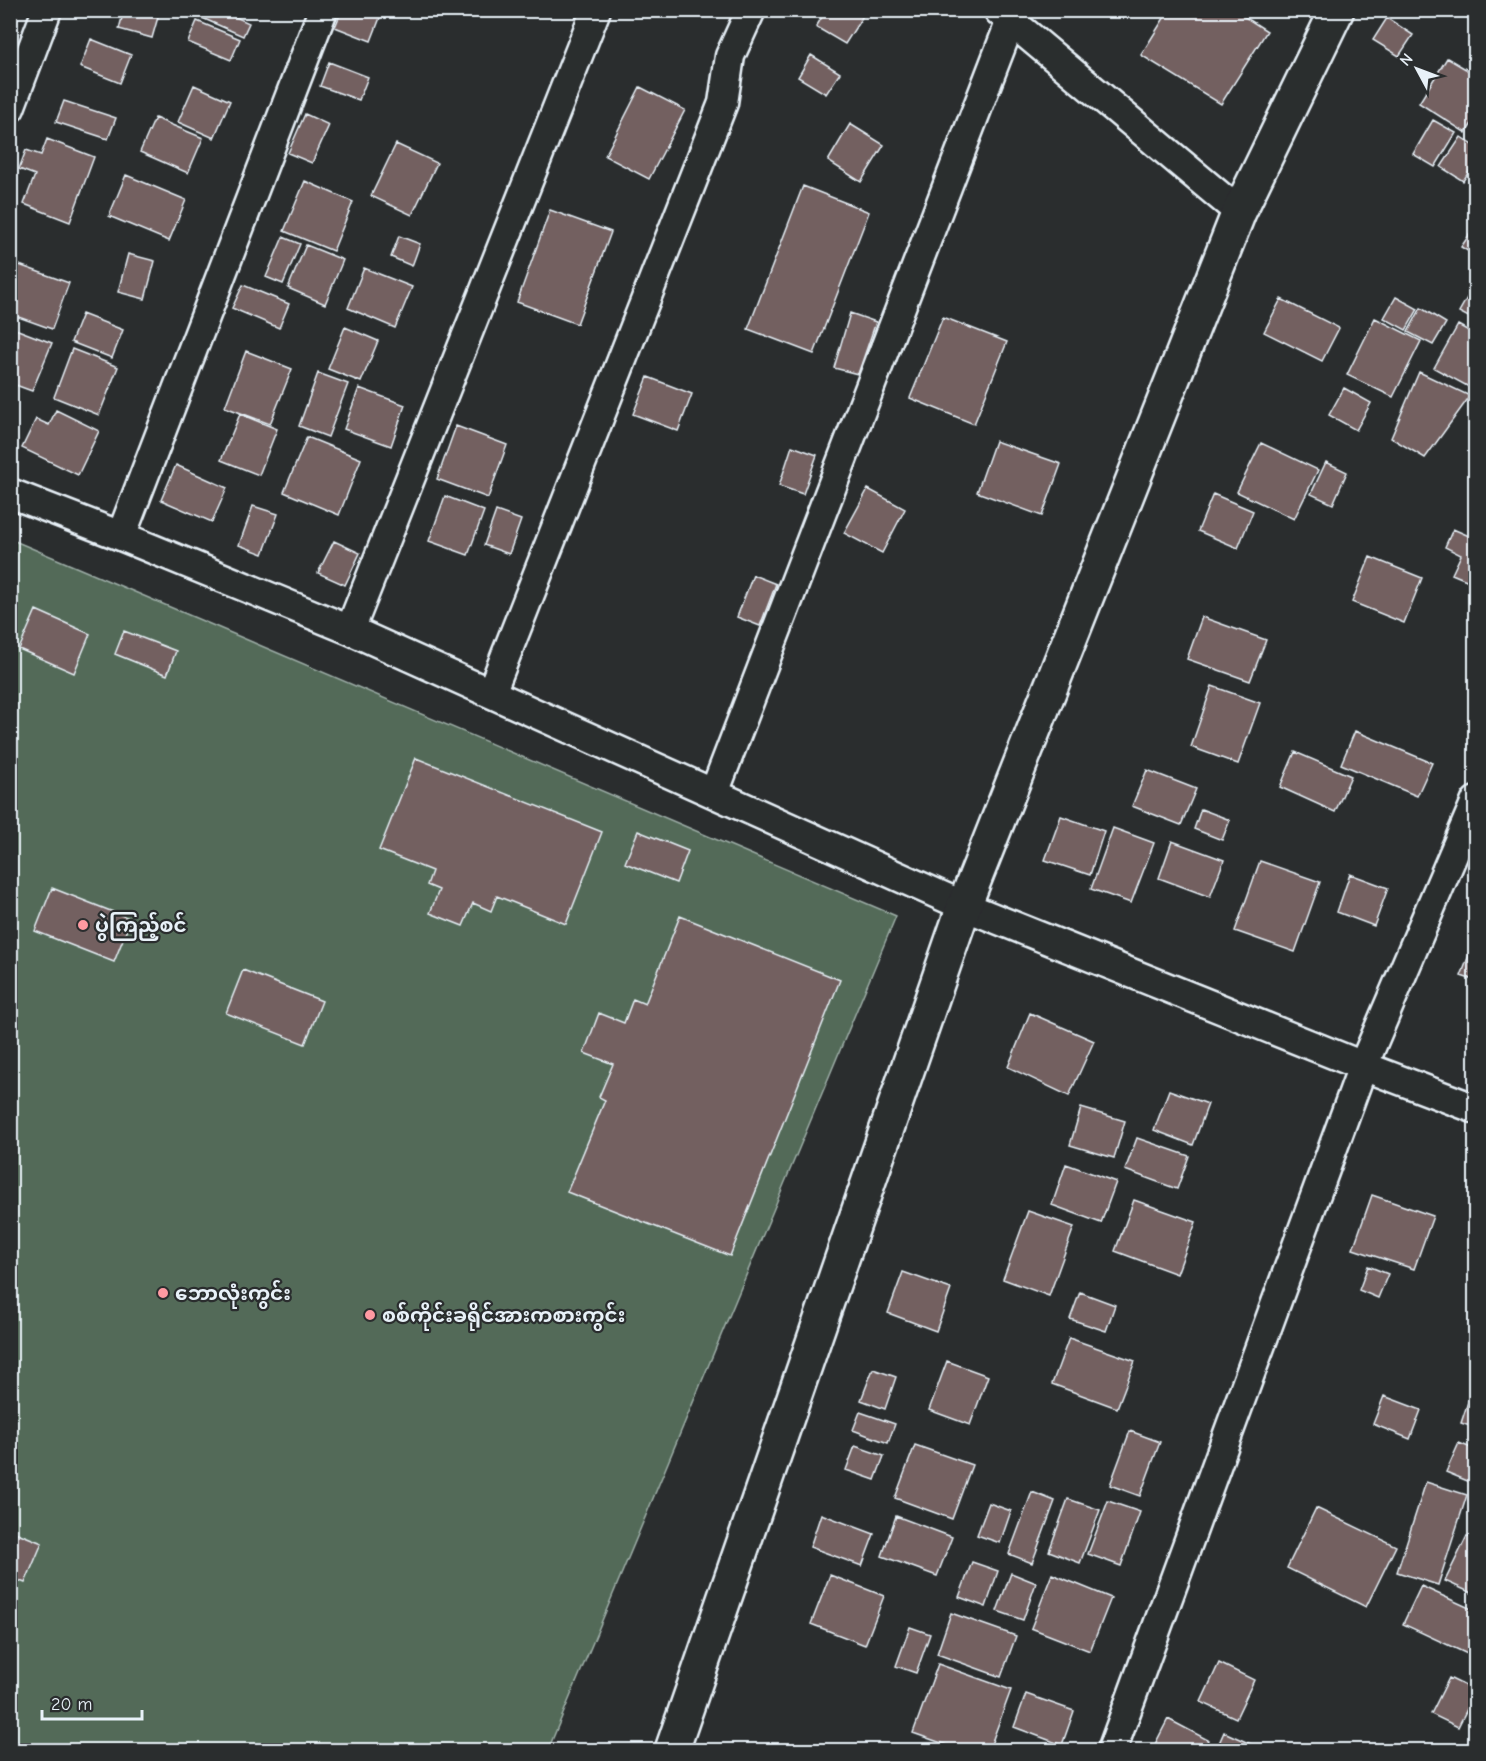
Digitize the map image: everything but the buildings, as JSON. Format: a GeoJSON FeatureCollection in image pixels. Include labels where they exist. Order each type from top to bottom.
{"type":"FeatureCollection","features":[{"type":"Feature","properties":{"kind":"street"},"geometry":{"type":"LineString","coordinates":[[10,108],[47,10]]}},
{"type":"Feature","properties":{"kind":"street"},"geometry":{"type":"LineString","coordinates":[[121,536],[323,10]]}},
{"type":"Feature","properties":{"kind":"street"},"geometry":{"type":"LineString","coordinates":[[350,630],[596,10]]}},
{"type":"Feature","properties":{"kind":"street"},"geometry":{"type":"LineString","coordinates":[[490,693],[723,103],[730,56],[751,10]]}},
{"type":"Feature","properties":{"kind":"street"},"geometry":{"type":"LineString","coordinates":[[672,1750],[964,906],[1239,212],[1337,10]]}},
{"type":"Feature","properties":{"kind":"street"},"geometry":{"type":"LineString","coordinates":[[714,793],[1008,14],[1239,212]]}},
{"type":"Feature","properties":{"kind":"street"},"geometry":{"type":"LineString","coordinates":[[10,493],[350,630],[964,906],[1476,1109]]}},
{"type":"Feature","properties":{"kind":"street"},"geometry":{"type":"LineString","coordinates":[[1112,1750],[1363,1066],[1476,801]]}},
{"type":"Feature","properties":{"kind":"green space","name":"စစ်ကိုင်းခရိုင်အားကစားကွင်း"},"geometry":{"type":"Polygon","coordinates":[[[10,539],[896,916],[548,1750],[11,1750],[10,539]]]}},
{"type":"Feature","properties":{"kind":"place","name":"ပွဲကြည့်စင်"},"geometry":{"type":"Point","coordinates":[83,925]}},
{"type":"Feature","properties":{"kind":"place","name":"ဘောလုံးကွင်း"},"geometry":{"type":"Point","coordinates":[163,1293]}},
{"type":"Feature","properties":{"kind":"place","name":"စစ်ကိုင်းခရိုင်အားကစားကွင်း"},"geometry":{"type":"Point","coordinates":[370,1315]}}]}
